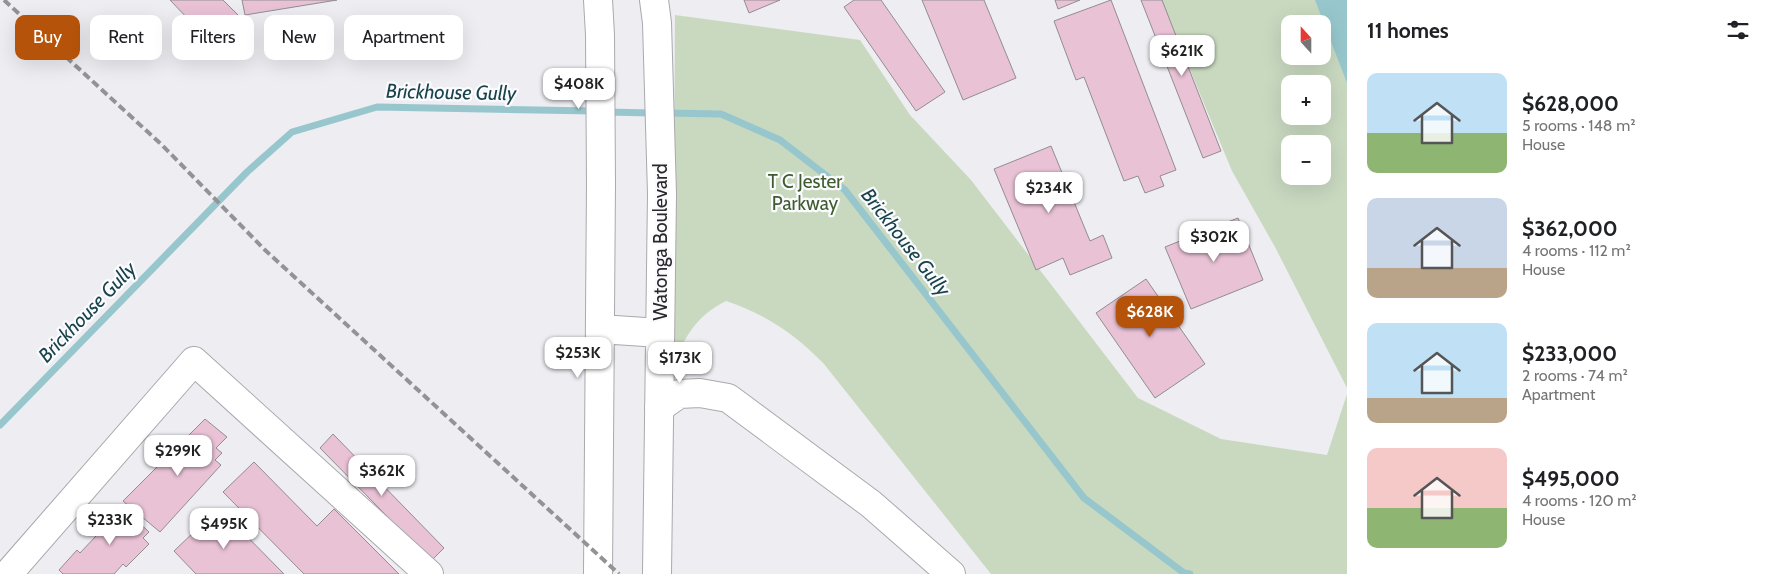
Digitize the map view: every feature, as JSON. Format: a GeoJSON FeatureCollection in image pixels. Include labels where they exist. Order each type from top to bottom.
{"type":"FeatureCollection","features":[{"type":"Feature","properties":{"kind":"main road"},"geometry":{"type":"LineString","coordinates":[[598,0],[601,184],[598,574]]}},
{"type":"Feature","properties":{"kind":"main road","name":"Watonga Boulevard"},"geometry":{"type":"LineString","coordinates":[[655,12],[662,194],[657,574]]}},
{"type":"Feature","properties":{"kind":"main road"},"geometry":{"type":"LineString","coordinates":[[600,329],[660,333]]}},
{"type":"Feature","properties":{"kind":"main road"},"geometry":{"type":"LineString","coordinates":[[8,574],[194,361],[429,574]]}},
{"type":"Feature","properties":{"kind":"main road"},"geometry":{"type":"LineString","coordinates":[[659,408],[679,394],[700,393],[728,398],[871,504],[951,574]]}},
{"type":"Feature","properties":{"kind":"green space"},"geometry":{"type":"Polygon","coordinates":[[[1161,0],[1347,0],[1347,388],[1275,247],[1232,171],[1161,0]]]}},
{"type":"Feature","properties":{"kind":"green space","name":"T C Jester Parkway"},"geometry":{"type":"Polygon","coordinates":[[[675,15],[860,40],[910,115],[971,180],[1138,398],[1221,439],[1327,455],[1347,394],[1347,574],[991,574],[824,364],[802,343],[779,326],[754,312],[726,301],[707,313],[692,329],[681,348],[673,369],[675,15]]]}},
{"type":"Feature","properties":{"kind":"water"},"geometry":{"type":"Polygon","coordinates":[[[1315,0],[1347,0],[1347,83],[1331,42],[1331,15],[1321,15],[1315,0]]]}},
{"type":"Feature","properties":{"kind":"building"},"geometry":{"type":"Polygon","coordinates":[[[170,0],[223,0],[238,15],[184,15],[170,0]]]}},
{"type":"Feature","properties":{"kind":"building"},"geometry":{"type":"Polygon","coordinates":[[[242,0],[337,0],[245,15],[242,0]]]}},
{"type":"Feature","properties":{"kind":"building"},"geometry":{"type":"Polygon","coordinates":[[[744,0],[780,0],[749,13],[744,0]]]}},
{"type":"Feature","properties":{"kind":"building"},"geometry":{"type":"Polygon","coordinates":[[[854,0],[881,0],[945,92],[916,111],[844,7],[854,0]]]}},
{"type":"Feature","properties":{"kind":"building"},"geometry":{"type":"Polygon","coordinates":[[[922,0],[984,0],[1016,78],[963,100],[922,0]]]}},
{"type":"Feature","properties":{"kind":"building"},"geometry":{"type":"Polygon","coordinates":[[[1055,0],[1080,0],[1058,9],[1055,0]]]}},
{"type":"Feature","properties":{"kind":"building"},"geometry":{"type":"Polygon","coordinates":[[[1111,0],[1176,170],[1160,176],[1164,186],[1145,193],[1138,176],[1124,181],[1084,77],[1076,80],[1054,21],[1111,0]]]}},
{"type":"Feature","properties":{"kind":"building"},"geometry":{"type":"Polygon","coordinates":[[[1141,0],[1162,0],[1221,151],[1203,158],[1141,0]]]}},
{"type":"Feature","properties":{"kind":"building"},"geometry":{"type":"Polygon","coordinates":[[[1051,146],[1090,241],[1103,235],[1112,258],[1070,275],[1063,258],[1036,270],[994,169],[1051,146]]]}},
{"type":"Feature","properties":{"kind":"building"},"geometry":{"type":"Polygon","coordinates":[[[1238,218],[1263,280],[1191,309],[1165,247],[1238,218]]]}},
{"type":"Feature","properties":{"kind":"building"},"geometry":{"type":"Polygon","coordinates":[[[1146,279],[1205,364],[1155,398],[1096,313],[1146,279]]]}},
{"type":"Feature","properties":{"kind":"building"},"geometry":{"type":"Polygon","coordinates":[[[205,419],[227,437],[216,448],[222,453],[215,460],[221,465],[160,532],[123,501],[205,419]]]}},
{"type":"Feature","properties":{"kind":"building"},"geometry":{"type":"Polygon","coordinates":[[[333,434],[444,548],[431,561],[320,448],[333,434]]]}},
{"type":"Feature","properties":{"kind":"building"},"geometry":{"type":"Polygon","coordinates":[[[254,462],[317,526],[334,509],[399,574],[304,574],[223,492],[254,462]]]}},
{"type":"Feature","properties":{"kind":"building"},"geometry":{"type":"Polygon","coordinates":[[[121,506],[149,532],[143,538],[149,544],[126,567],[123,564],[114,574],[63,574],[59,570],[77,550],[80,553],[96,536],[92,532],[110,513],[112,516],[121,506]]]}},
{"type":"Feature","properties":{"kind":"building"},"geometry":{"type":"Polygon","coordinates":[[[219,508],[284,574],[196,574],[174,551],[219,508]]]}},
{"type":"Feature","properties":{"kind":"waterway","name":"Brickhouse Gully"},"geometry":{"type":"LineString","coordinates":[[0,425],[247,172],[292,132],[377,107],[594,111]]}},
{"type":"Feature","properties":{"kind":"waterway","name":"Brickhouse Gully"},"geometry":{"type":"LineString","coordinates":[[605,112],[654,113]]}},
{"type":"Feature","properties":{"kind":"waterway","name":"Brickhouse Gully"},"geometry":{"type":"LineString","coordinates":[[665,113],[721,114],[780,140],[845,190],[1084,498],[1184,573],[1190,574]]}},
{"type":"Feature","properties":{"kind":"railway"},"geometry":{"type":"LineString","coordinates":[[4,0],[162,145],[265,250],[619,574]]}}]}
